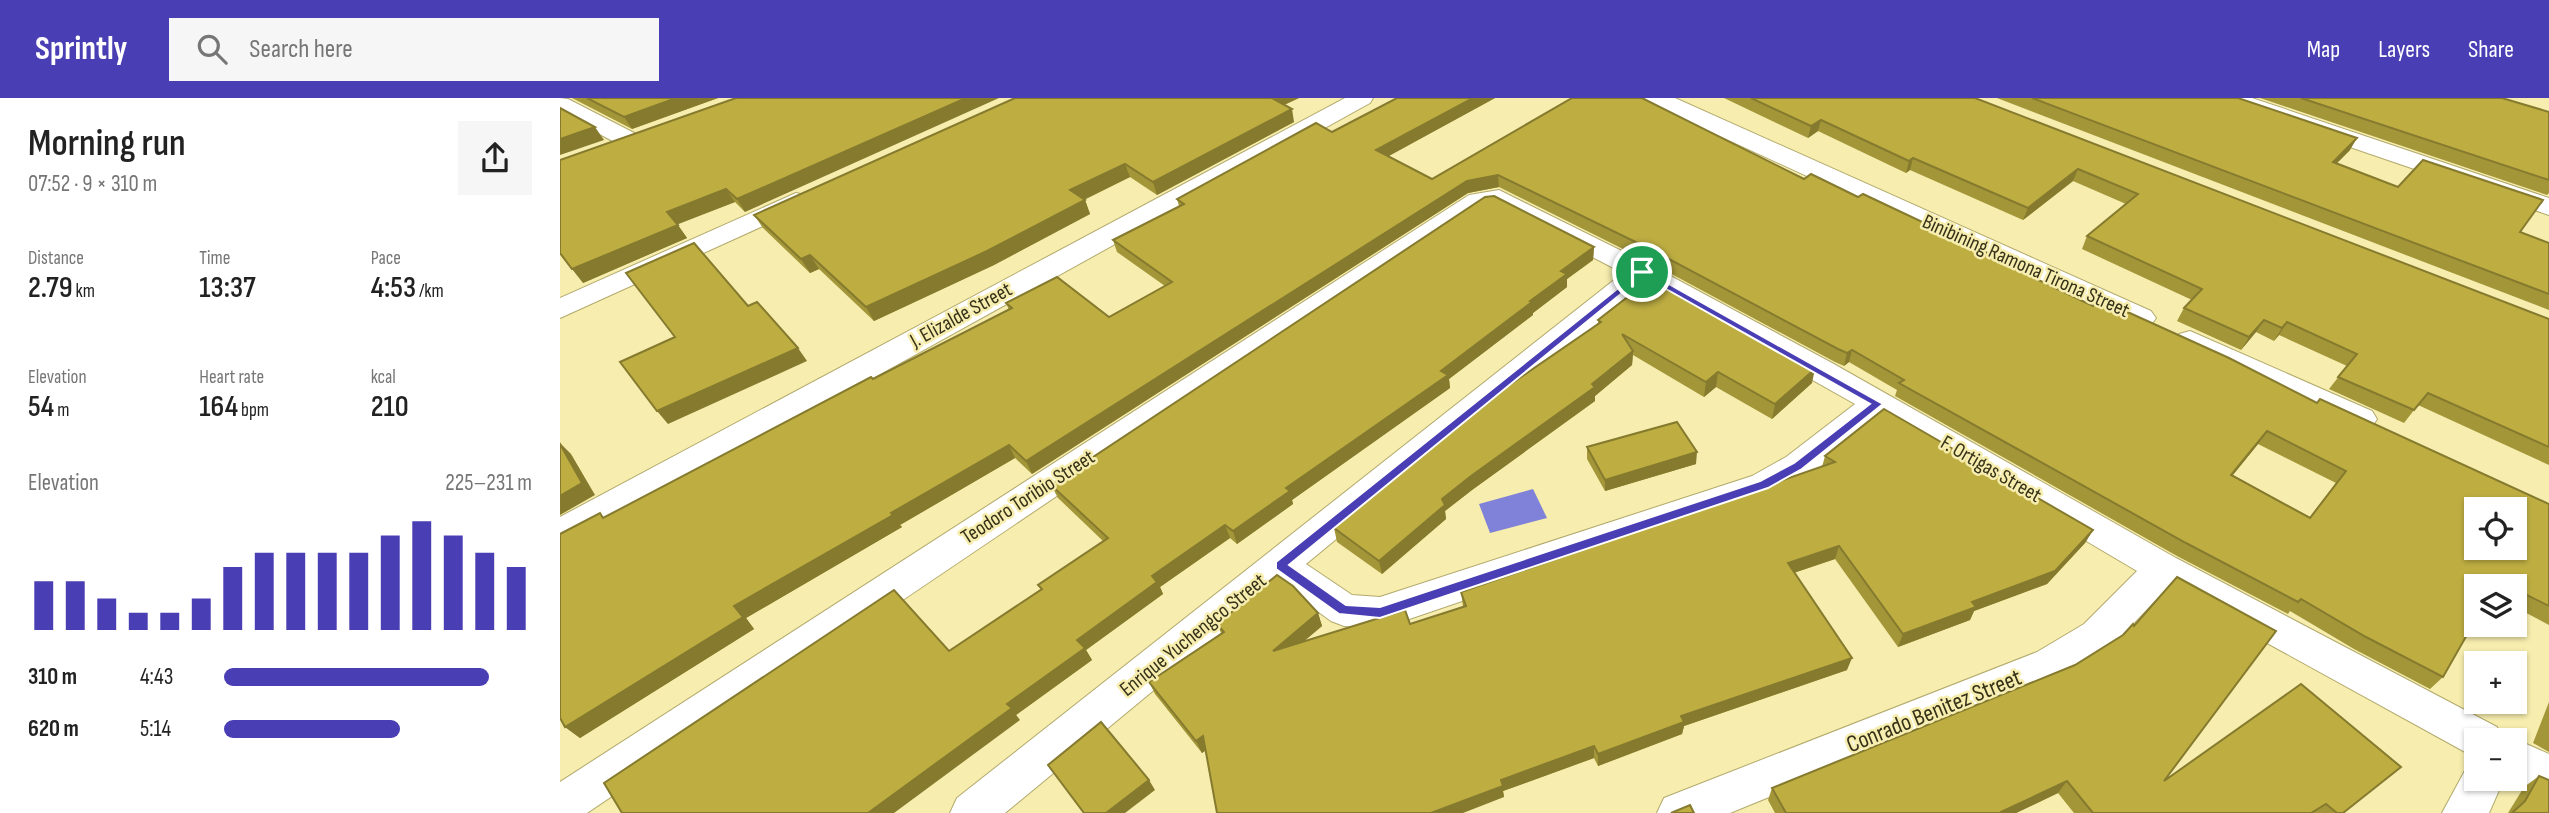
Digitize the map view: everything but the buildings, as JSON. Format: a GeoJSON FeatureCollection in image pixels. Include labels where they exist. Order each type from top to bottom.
{"type":"FeatureCollection","features":[{"type":"Feature","properties":{"kind":"street","name":"J. Elizalde Street"},"geometry":{"type":"LineString","coordinates":[[560,534],[1362,98]]}},
{"type":"Feature","properties":{"kind":"street","name":"Binibining Ramona Tirona Street"},"geometry":{"type":"LineString","coordinates":[[1656,98],[2391,433]]}},
{"type":"Feature","properties":{"kind":"street"},"geometry":{"type":"LineString","coordinates":[[2229,98],[2549,208]]}},
{"type":"Feature","properties":{"kind":"street"},"geometry":{"type":"LineString","coordinates":[[560,104],[641,137],[596,153]]}},
{"type":"Feature","properties":{"kind":"street"},"geometry":{"type":"LineString","coordinates":[[560,309],[824,188]]}},
{"type":"Feature","properties":{"kind":"street","name":"F. Ortigas Street"},"geometry":{"type":"LineString","coordinates":[[1499,198],[1642,272],[2163,568],[2464,730]]}},
{"type":"Feature","properties":{"kind":"street","name":"Teodoro Toribio Street"},"geometry":{"type":"LineString","coordinates":[[560,806],[1478,200],[1499,198]]}},
{"type":"Feature","properties":{"kind":"street","name":"Enrique Yuchengco Street"},"geometry":{"type":"LineString","coordinates":[[972,813],[1642,272]]}},
{"type":"Feature","properties":{"kind":"street"},"geometry":{"type":"LineString","coordinates":[[1280,565],[1344,610],[1380,612],[1764,485],[1798,466],[1877,404]]}},
{"type":"Feature","properties":{"kind":"street","name":"Conrado Benitez Street"},"geometry":{"type":"LineString","coordinates":[[1679,813],[2050,664],[2098,635],[2163,568]]}},
{"type":"Feature","properties":{"kind":"street"},"geometry":{"type":"LineString","coordinates":[[2527,764],[2549,776]]}},
{"type":"Feature","properties":{"kind":"street"},"geometry":{"type":"LineString","coordinates":[[2465,813],[2477,791]]}},
{"type":"Feature","properties":{"kind":"water"},"geometry":{"type":"Polygon","coordinates":[[[1533,489],[1547,518],[1490,533],[1479,504],[1533,489]]]}},
{"type":"Feature","properties":{"kind":"route"},"geometry":{"type":"LineString","coordinates":[[1642,272],[1821,370],[1877,404],[1798,466],[1764,485],[1380,612],[1344,610],[1280,565],[1327,527],[1642,272]]}}]}
